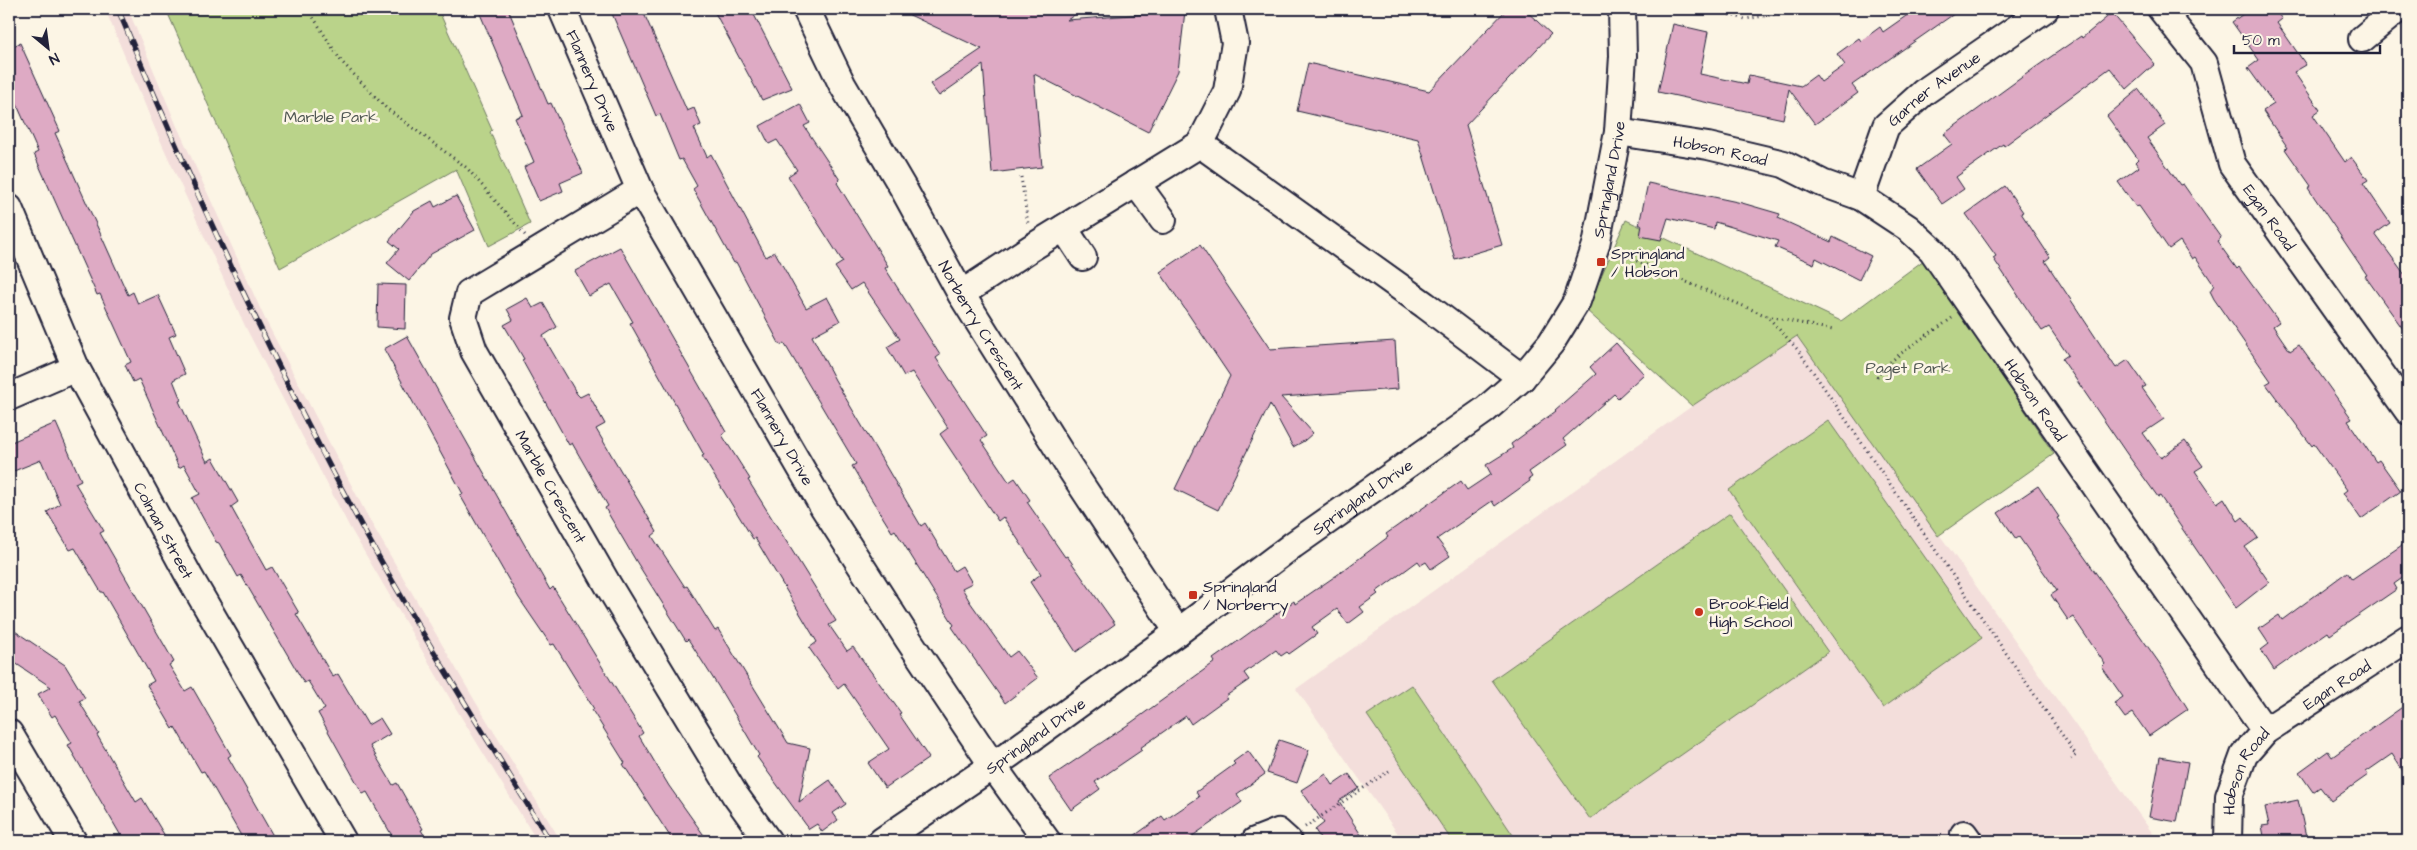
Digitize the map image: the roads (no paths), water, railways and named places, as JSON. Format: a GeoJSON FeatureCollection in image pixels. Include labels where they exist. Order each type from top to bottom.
{"type":"FeatureCollection","features":[{"type":"Feature","properties":{"kind":"street","name":"Flannery Drive"},"geometry":{"type":"LineString","coordinates":[[562,9],[640,190],[824,508],[993,766],[1047,841]]}},
{"type":"Feature","properties":{"kind":"street"},"geometry":{"type":"LineString","coordinates":[[961,294],[1031,248],[1200,144],[1227,91],[1235,44],[1228,9]]}},
{"type":"Feature","properties":{"kind":"street","name":"Springland Drive"},"geometry":{"type":"LineString","coordinates":[[882,841],[993,766],[1293,546],[1485,410],[1522,378],[1551,343],[1577,301],[1596,245],[1618,132],[1623,56],[1622,9]]}},
{"type":"Feature","properties":{"kind":"street","name":"Garner Avenue"},"geometry":{"type":"LineString","coordinates":[[1861,198],[1886,126],[1924,92],[2045,9]]}},
{"type":"Feature","properties":{"kind":"street","name":"Egan Road"},"geometry":{"type":"LineString","coordinates":[[2160,9],[2204,63],[2232,164],[2408,411]]}},
{"type":"Feature","properties":{"kind":"street"},"geometry":{"type":"LineString","coordinates":[[2362,39],[2398,9]]}},
{"type":"Feature","properties":{"kind":"street","name":"Norberry Crescent"},"geometry":{"type":"LineString","coordinates":[[809,11],[842,84],[903,188],[961,294],[1068,466],[1178,632]]}},
{"type":"Feature","properties":{"kind":"street","name":"Hobson Road"},"geometry":{"type":"LineString","coordinates":[[1618,132],[1708,146],[1784,164],[1822,183],[1861,198],[1908,228],[1932,250],[2265,731],[2244,755],[2229,796],[2228,841]]}},
{"type":"Feature","properties":{"kind":"street"},"geometry":{"type":"LineString","coordinates":[[1200,144],[1425,305],[1522,378]]}},
{"type":"Feature","properties":{"kind":"street"},"geometry":{"type":"LineString","coordinates":[[1136,184],[1163,220]]}},
{"type":"Feature","properties":{"kind":"street","name":"Marble Crescent"},"geometry":{"type":"LineString","coordinates":[[640,190],[469,293],[463,318],[474,351],[608,585],[735,795],[768,841]]}},
{"type":"Feature","properties":{"kind":"street","name":"Colman Street"},"geometry":{"type":"LineString","coordinates":[[9,208],[76,368],[189,576],[343,841]]}},
{"type":"Feature","properties":{"kind":"street"},"geometry":{"type":"LineString","coordinates":[[1064,228],[1083,257]]}},
{"type":"Feature","properties":{"kind":"street"},"geometry":{"type":"LineString","coordinates":[[9,397],[76,368]]}},
{"type":"Feature","properties":{"kind":"street","name":"Egan Road"},"geometry":{"type":"LineString","coordinates":[[2265,731],[2408,638]]}},
{"type":"Feature","properties":{"kind":"street"},"geometry":{"type":"LineString","coordinates":[[9,733],[73,841]]}},
{"type":"Feature","properties":{"kind":"railway"},"geometry":{"type":"LineString","coordinates":[[118,9],[203,206],[263,335],[327,462],[406,605],[550,841]]}},
{"type":"Feature","properties":{"kind":"place","name":"Springland / Hobson"},"geometry":{"type":"Point","coordinates":[1601,262]}},
{"type":"Feature","properties":{"kind":"place","name":"Springland / Norberry"},"geometry":{"type":"Point","coordinates":[1193,595]}},
{"type":"Feature","properties":{"kind":"place","name":"Brookfield High School"},"geometry":{"type":"Point","coordinates":[1699,612]}},
{"type":"Feature","properties":{"kind":"park label","name":"Marble Park"},"geometry":{"type":"Point","coordinates":[331,116]}},
{"type":"Feature","properties":{"kind":"park label","name":"Paget Park"},"geometry":{"type":"Point","coordinates":[1908,367]}}]}
